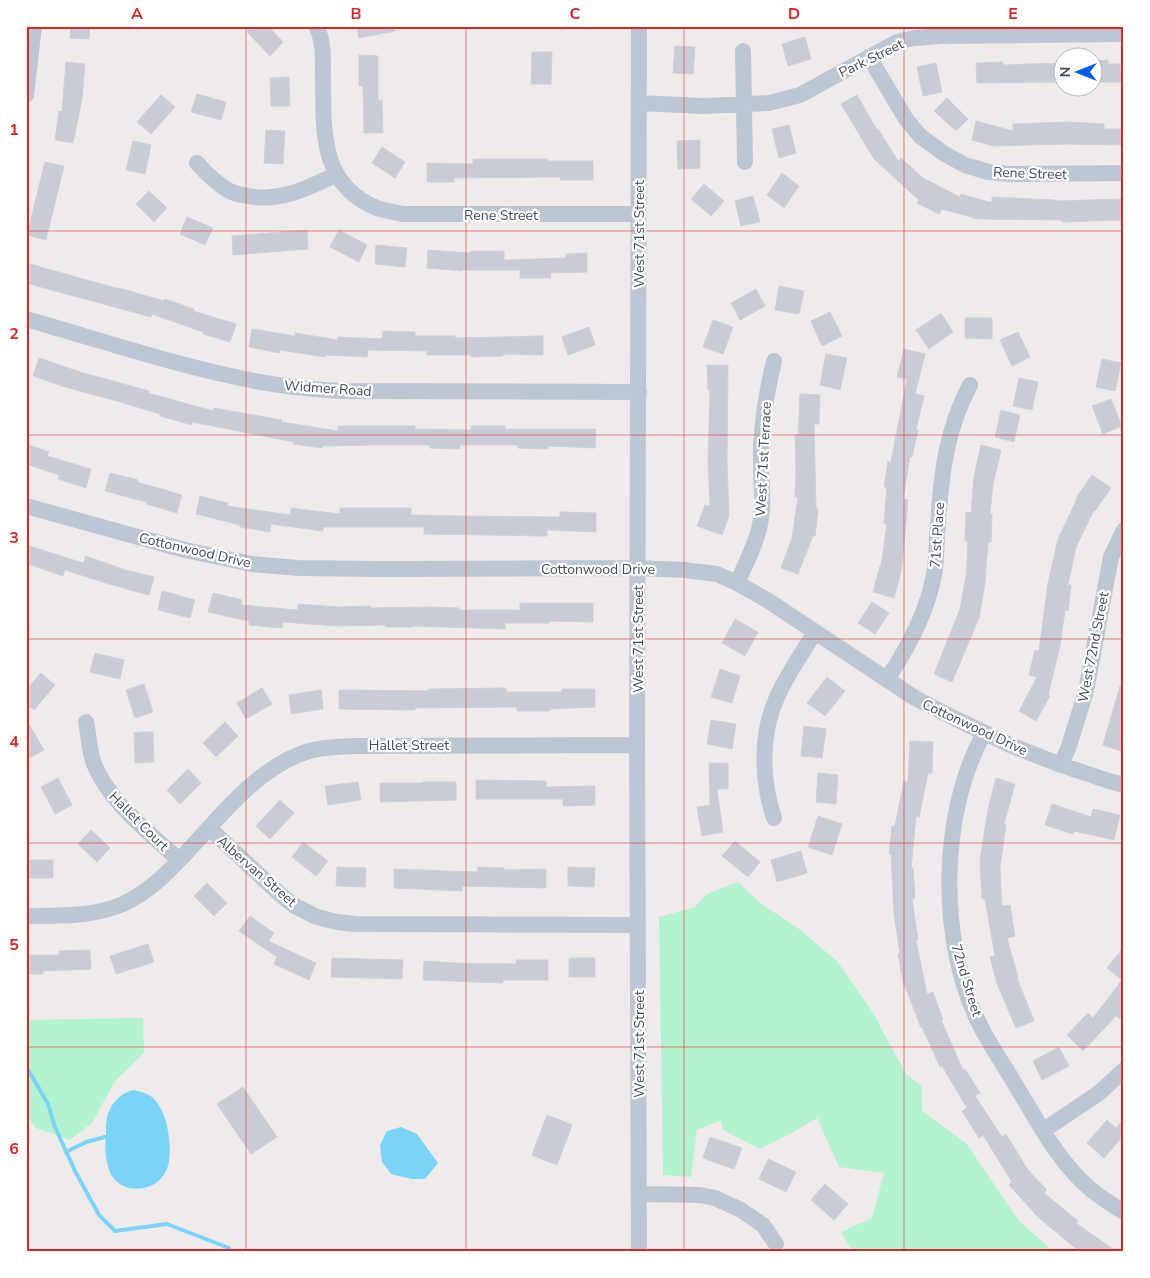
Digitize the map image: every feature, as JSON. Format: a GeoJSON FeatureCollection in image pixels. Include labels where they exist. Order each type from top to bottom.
{"type":"FeatureCollection","features":[{"type":"Feature","properties":{"kind":"street"},"geometry":{"type":"LineString","coordinates":[[26,95],[34,26]]}},
{"type":"Feature","properties":{"kind":"street","name":"Rene Street"},"geometry":{"type":"LineString","coordinates":[[316,26],[323,49],[324,136],[328,157],[345,185],[377,208],[403,214],[638,214]]}},
{"type":"Feature","properties":{"kind":"street","name":"West 71st Street"},"geometry":{"type":"LineString","coordinates":[[639,1252],[637,745],[640,26]]}},
{"type":"Feature","properties":{"kind":"street","name":"Park Street"},"geometry":{"type":"LineString","coordinates":[[639,103],[703,106],[769,103],[800,94],[898,42],[914,38],[1124,34]]}},
{"type":"Feature","properties":{"kind":"street"},"geometry":{"type":"LineString","coordinates":[[743,51],[745,162]]}},
{"type":"Feature","properties":{"kind":"street","name":"Rene Street"},"geometry":{"type":"LineString","coordinates":[[870,57],[906,119],[920,136],[943,154],[965,165],[988,172],[1010,174],[1124,173]]}},
{"type":"Feature","properties":{"kind":"street"},"geometry":{"type":"LineString","coordinates":[[197,163],[214,181],[228,191],[258,198],[280,197],[302,191],[337,174]]}},
{"type":"Feature","properties":{"kind":"street","name":"Widmer Road"},"geometry":{"type":"LineString","coordinates":[[26,319],[203,370],[294,388],[340,392],[638,392]]}},
{"type":"Feature","properties":{"kind":"street","name":"West 71st Terrace"},"geometry":{"type":"LineString","coordinates":[[737,583],[760,529],[763,505],[761,464],[764,408],[774,361]]}},
{"type":"Feature","properties":{"kind":"street","name":"71st Place"},"geometry":{"type":"LineString","coordinates":[[887,679],[899,661],[926,606],[934,574],[942,469],[951,430],[962,400],[970,385]]}},
{"type":"Feature","properties":{"kind":"street","name":"Cottonwood Drive"},"geometry":{"type":"LineString","coordinates":[[26,506],[185,550],[252,564],[298,568],[383,569],[638,568],[717,574],[737,583],[915,698],[1010,745],[1061,765],[1124,784]]}},
{"type":"Feature","properties":{"kind":"street","name":"West 72nd Street"},"geometry":{"type":"LineString","coordinates":[[1061,765],[1069,746],[1086,690],[1111,558],[1124,530]]}},
{"type":"Feature","properties":{"kind":"street"},"geometry":{"type":"LineString","coordinates":[[774,818],[767,798],[764,767],[770,716],[778,694],[815,632]]}},
{"type":"Feature","properties":{"kind":"street","name":"Hallet Court"},"geometry":{"type":"LineString","coordinates":[[86,722],[94,764],[107,788],[117,801],[179,860]]}},
{"type":"Feature","properties":{"kind":"street","name":"72nd Street"},"geometry":{"type":"LineString","coordinates":[[984,733],[973,751],[966,771],[952,838],[949,880],[951,922],[957,955],[968,994],[980,1025],[1055,1149],[1076,1176],[1108,1202],[1124,1212]]}},
{"type":"Feature","properties":{"kind":"street","name":"Hallet Street"},"geometry":{"type":"LineString","coordinates":[[209,828],[252,784],[273,768],[297,755],[322,748],[354,746],[637,745]]}},
{"type":"Feature","properties":{"kind":"street","name":"Albervan Street"},"geometry":{"type":"LineString","coordinates":[[26,916],[70,916],[97,912],[123,904],[148,890],[164,877],[209,828],[283,898],[306,912],[337,922],[355,924],[638,925]]}},
{"type":"Feature","properties":{"kind":"street"},"geometry":{"type":"LineString","coordinates":[[1044,1130],[1099,1093],[1124,1070]]}},
{"type":"Feature","properties":{"kind":"street"},"geometry":{"type":"LineString","coordinates":[[639,1194],[700,1195],[714,1198],[742,1210],[762,1225],[776,1244]]}},
{"type":"Feature","properties":{"kind":"green space"},"geometry":{"type":"Polygon","coordinates":[[[738,882],[760,903],[799,929],[837,961],[872,1011],[906,1074],[922,1086],[922,1111],[966,1143],[1019,1221],[1054,1252],[853,1252],[841,1232],[872,1218],[884,1173],[839,1167],[817,1118],[760,1149],[723,1130],[721,1120],[697,1130],[691,1177],[663,1175],[659,917],[695,907],[707,894],[738,882]]]}},
{"type":"Feature","properties":{"kind":"green space"},"geometry":{"type":"Polygon","coordinates":[[[143,1018],[144,1053],[115,1081],[92,1123],[70,1140],[36,1128],[26,1116],[26,1020],[143,1018]]]}},
{"type":"Feature","properties":{"kind":"water"},"geometry":{"type":"Polygon","coordinates":[[[134,1090],[148,1094],[158,1103],[166,1121],[170,1142],[169,1161],[165,1173],[158,1182],[144,1188],[123,1186],[116,1180],[107,1165],[105,1145],[107,1116],[113,1103],[119,1097],[134,1090]]]}},
{"type":"Feature","properties":{"kind":"water"},"geometry":{"type":"Polygon","coordinates":[[[401,1127],[417,1134],[438,1163],[425,1179],[412,1179],[391,1174],[382,1162],[380,1145],[387,1131],[401,1127]]]}},
{"type":"Feature","properties":{"kind":"building"},"geometry":{"type":"Polygon","coordinates":[[[71,26],[90,26],[89,39],[70,38],[71,26]]]}},
{"type":"Feature","properties":{"kind":"building"},"geometry":{"type":"Polygon","coordinates":[[[252,26],[268,26],[283,42],[270,56],[247,32],[252,26]]]}},
{"type":"Feature","properties":{"kind":"building"},"geometry":{"type":"Polygon","coordinates":[[[357,26],[394,26],[395,31],[359,38],[357,26]]]}},
{"type":"Feature","properties":{"kind":"building"},"geometry":{"type":"Polygon","coordinates":[[[805,37],[811,59],[788,66],[782,44],[805,37]]]}},
{"type":"Feature","properties":{"kind":"building"},"geometry":{"type":"Polygon","coordinates":[[[675,46],[695,47],[693,74],[673,73],[675,46]]]}},
{"type":"Feature","properties":{"kind":"building"},"geometry":{"type":"Polygon","coordinates":[[[532,52],[552,52],[551,84],[531,84],[532,52]]]}},
{"type":"Feature","properties":{"kind":"building"},"geometry":{"type":"Polygon","coordinates":[[[359,55],[378,56],[378,100],[382,100],[383,133],[364,133],[363,86],[359,86],[359,55]]]}},
{"type":"Feature","properties":{"kind":"building"},"geometry":{"type":"Polygon","coordinates":[[[1102,60],[1108,60],[1108,64],[1124,64],[1124,82],[1102,82],[1102,60]]]}},
{"type":"Feature","properties":{"kind":"building"},"geometry":{"type":"Polygon","coordinates":[[[66,62],[85,64],[82,99],[73,143],[55,140],[59,111],[62,112],[66,62]]]}},
{"type":"Feature","properties":{"kind":"building"},"geometry":{"type":"Polygon","coordinates":[[[1003,62],[1003,65],[1052,63],[1052,82],[977,83],[976,63],[1003,62]]]}},
{"type":"Feature","properties":{"kind":"building"},"geometry":{"type":"Polygon","coordinates":[[[936,63],[942,92],[923,96],[917,67],[936,63]]]}},
{"type":"Feature","properties":{"kind":"building"},"geometry":{"type":"Polygon","coordinates":[[[289,77],[290,106],[271,106],[270,78],[289,77]]]}},
{"type":"Feature","properties":{"kind":"building"},"geometry":{"type":"Polygon","coordinates":[[[197,94],[226,102],[221,120],[191,112],[197,94]]]}},
{"type":"Feature","properties":{"kind":"building"},"geometry":{"type":"Polygon","coordinates":[[[161,95],[175,107],[151,134],[137,122],[161,95]]]}},
{"type":"Feature","properties":{"kind":"building"},"geometry":{"type":"Polygon","coordinates":[[[857,95],[898,161],[901,158],[923,178],[960,197],[961,194],[992,203],[992,197],[1055,201],[1124,199],[1124,220],[1062,222],[1062,220],[978,219],[942,209],[939,214],[917,203],[919,200],[874,159],[841,104],[857,95]]]}},
{"type":"Feature","properties":{"kind":"building"},"geometry":{"type":"Polygon","coordinates":[[[947,98],[968,119],[956,131],[934,111],[947,98]]]}},
{"type":"Feature","properties":{"kind":"building"},"geometry":{"type":"Polygon","coordinates":[[[976,121],[1013,131],[1013,124],[1068,122],[1104,124],[1104,129],[1124,129],[1124,145],[994,146],[972,140],[976,121]]]}},
{"type":"Feature","properties":{"kind":"building"},"geometry":{"type":"Polygon","coordinates":[[[789,125],[796,153],[779,158],[772,129],[789,125]]]}},
{"type":"Feature","properties":{"kind":"building"},"geometry":{"type":"Polygon","coordinates":[[[266,130],[285,131],[283,164],[264,163],[266,130]]]}},
{"type":"Feature","properties":{"kind":"building"},"geometry":{"type":"Polygon","coordinates":[[[700,140],[700,168],[678,169],[677,141],[700,140]]]}},
{"type":"Feature","properties":{"kind":"building"},"geometry":{"type":"Polygon","coordinates":[[[133,141],[151,145],[145,174],[126,170],[133,141]]]}},
{"type":"Feature","properties":{"kind":"building"},"geometry":{"type":"Polygon","coordinates":[[[382,147],[405,162],[395,178],[372,163],[382,147]]]}},
{"type":"Feature","properties":{"kind":"building"},"geometry":{"type":"Polygon","coordinates":[[[473,159],[593,161],[593,180],[560,180],[560,177],[454,178],[454,182],[427,182],[427,163],[473,164],[473,159]]]}},
{"type":"Feature","properties":{"kind":"building"},"geometry":{"type":"Polygon","coordinates":[[[45,162],[64,166],[46,240],[27,235],[45,162]]]}},
{"type":"Feature","properties":{"kind":"building"},"geometry":{"type":"Polygon","coordinates":[[[782,173],[799,186],[784,208],[767,195],[782,173]]]}},
{"type":"Feature","properties":{"kind":"building"},"geometry":{"type":"Polygon","coordinates":[[[704,184],[724,201],[711,216],[691,199],[704,184]]]}},
{"type":"Feature","properties":{"kind":"building"},"geometry":{"type":"Polygon","coordinates":[[[149,191],[167,208],[154,222],[136,204],[149,191]]]}},
{"type":"Feature","properties":{"kind":"building"},"geometry":{"type":"Polygon","coordinates":[[[753,196],[760,222],[741,226],[735,201],[753,196]]]}},
{"type":"Feature","properties":{"kind":"building"},"geometry":{"type":"Polygon","coordinates":[[[187,217],[213,228],[205,245],[180,234],[187,217]]]}},
{"type":"Feature","properties":{"kind":"building"},"geometry":{"type":"Polygon","coordinates":[[[307,230],[308,249],[233,255],[232,236],[307,230]]]}},
{"type":"Feature","properties":{"kind":"building"},"geometry":{"type":"Polygon","coordinates":[[[339,230],[367,245],[359,262],[330,247],[339,230]]]}},
{"type":"Feature","properties":{"kind":"building"},"geometry":{"type":"Polygon","coordinates":[[[376,245],[407,248],[405,267],[375,264],[376,245]]]}},
{"type":"Feature","properties":{"kind":"building"},"geometry":{"type":"Polygon","coordinates":[[[428,250],[471,253],[471,251],[504,251],[504,260],[566,258],[566,254],[587,253],[587,272],[550,273],[551,278],[520,278],[520,270],[462,271],[427,268],[428,250]]]}},
{"type":"Feature","properties":{"kind":"building"},"geometry":{"type":"Polygon","coordinates":[[[26,263],[164,301],[165,299],[194,309],[193,311],[236,324],[230,342],[203,334],[203,332],[152,314],[151,317],[26,283],[26,263]]]}},
{"type":"Feature","properties":{"kind":"building"},"geometry":{"type":"Polygon","coordinates":[[[779,286],[804,291],[799,314],[775,310],[779,286]]]}},
{"type":"Feature","properties":{"kind":"building"},"geometry":{"type":"Polygon","coordinates":[[[756,289],[765,306],[740,320],[731,303],[756,289]]]}},
{"type":"Feature","properties":{"kind":"building"},"geometry":{"type":"Polygon","coordinates":[[[830,312],[842,336],[822,346],[811,321],[830,312]]]}},
{"type":"Feature","properties":{"kind":"building"},"geometry":{"type":"Polygon","coordinates":[[[941,313],[953,332],[929,349],[916,330],[941,313]]]}},
{"type":"Feature","properties":{"kind":"building"},"geometry":{"type":"Polygon","coordinates":[[[965,318],[992,318],[992,339],[965,338],[965,318]]]}},
{"type":"Feature","properties":{"kind":"building"},"geometry":{"type":"Polygon","coordinates":[[[713,320],[733,327],[723,354],[703,347],[713,320]]]}},
{"type":"Feature","properties":{"kind":"building"},"geometry":{"type":"Polygon","coordinates":[[[589,327],[595,345],[568,355],[562,337],[589,327]]]}},
{"type":"Feature","properties":{"kind":"building"},"geometry":{"type":"Polygon","coordinates":[[[252,329],[338,340],[338,337],[382,339],[383,331],[415,332],[415,336],[455,336],[455,338],[543,336],[543,355],[503,354],[503,356],[471,357],[471,355],[427,355],[427,351],[368,350],[367,357],[326,355],[325,357],[280,350],[279,353],[249,347],[252,329]]]}},
{"type":"Feature","properties":{"kind":"building"},"geometry":{"type":"Polygon","coordinates":[[[1018,332],[1030,357],[1012,366],[1000,340],[1018,332]]]}},
{"type":"Feature","properties":{"kind":"building"},"geometry":{"type":"Polygon","coordinates":[[[904,349],[925,354],[915,394],[924,396],[912,457],[910,456],[903,499],[908,500],[905,535],[901,572],[894,598],[873,592],[881,567],[887,524],[884,524],[887,487],[884,487],[888,461],[891,462],[907,379],[897,377],[904,349]]]}},
{"type":"Feature","properties":{"kind":"building"},"geometry":{"type":"Polygon","coordinates":[[[826,354],[847,358],[840,390],[820,385],[826,354]]]}},
{"type":"Feature","properties":{"kind":"building"},"geometry":{"type":"Polygon","coordinates":[[[39,358],[80,372],[149,391],[148,393],[213,411],[214,408],[282,420],[281,422],[338,431],[338,426],[415,426],[415,429],[471,430],[471,426],[505,426],[505,429],[596,429],[595,448],[548,446],[548,449],[518,448],[518,445],[460,445],[460,449],[430,448],[430,445],[375,445],[322,446],[322,448],[293,444],[294,442],[192,422],[192,425],[65,387],[33,376],[39,358]]]}},
{"type":"Feature","properties":{"kind":"building"},"geometry":{"type":"Polygon","coordinates":[[[1102,359],[1121,363],[1115,391],[1096,387],[1102,359]]]}},
{"type":"Feature","properties":{"kind":"building"},"geometry":{"type":"Polygon","coordinates":[[[707,365],[728,365],[727,463],[729,516],[722,535],[697,526],[705,505],[710,506],[708,461],[710,390],[708,390],[707,365]]]}},
{"type":"Feature","properties":{"kind":"building"},"geometry":{"type":"Polygon","coordinates":[[[1019,378],[1038,382],[1032,410],[1013,406],[1019,378]]]}},
{"type":"Feature","properties":{"kind":"building"},"geometry":{"type":"Polygon","coordinates":[[[800,394],[820,395],[819,424],[814,424],[816,509],[818,509],[815,536],[813,536],[798,574],[781,568],[792,538],[798,497],[795,497],[795,435],[798,435],[800,394]]]}},
{"type":"Feature","properties":{"kind":"building"},"geometry":{"type":"Polygon","coordinates":[[[1111,399],[1122,426],[1103,434],[1092,406],[1111,399]]]}},
{"type":"Feature","properties":{"kind":"building"},"geometry":{"type":"Polygon","coordinates":[[[1001,410],[1020,415],[1014,442],[995,437],[1001,410]]]}},
{"type":"Feature","properties":{"kind":"building"},"geometry":{"type":"Polygon","coordinates":[[[26,444],[49,452],[47,456],[91,469],[86,488],[58,479],[59,475],[26,464],[26,444]]]}},
{"type":"Feature","properties":{"kind":"building"},"geometry":{"type":"Polygon","coordinates":[[[981,445],[1001,450],[993,484],[990,514],[992,514],[991,542],[988,542],[985,583],[979,618],[952,682],[934,674],[960,609],[966,576],[968,541],[965,541],[966,512],[971,513],[974,476],[981,445]]]}},
{"type":"Feature","properties":{"kind":"building"},"geometry":{"type":"Polygon","coordinates":[[[110,473],[182,495],[177,513],[146,504],[147,502],[105,491],[110,473]]]}},
{"type":"Feature","properties":{"kind":"building"},"geometry":{"type":"Polygon","coordinates":[[[1092,475],[1111,488],[1094,510],[1076,547],[1068,585],[1071,585],[1068,611],[1065,610],[1060,646],[1048,695],[1050,696],[1036,721],[1019,711],[1037,677],[1029,675],[1035,650],[1039,651],[1048,583],[1058,539],[1076,498],[1092,475]]]}},
{"type":"Feature","properties":{"kind":"building"},"geometry":{"type":"Polygon","coordinates":[[[200,496],[228,503],[227,506],[290,515],[291,508],[340,514],[340,508],[411,508],[411,515],[459,516],[560,517],[560,512],[596,513],[596,532],[547,530],[547,536],[424,534],[424,527],[323,527],[323,531],[271,524],[270,532],[240,527],[240,525],[196,514],[200,496]]]}},
{"type":"Feature","properties":{"kind":"building"},"geometry":{"type":"Polygon","coordinates":[[[26,545],[83,563],[86,556],[125,570],[154,577],[149,595],[65,570],[63,576],[26,563],[26,545]]]}},
{"type":"Feature","properties":{"kind":"building"},"geometry":{"type":"Polygon","coordinates":[[[162,591],[195,600],[190,618],[158,610],[162,591]]]}},
{"type":"Feature","properties":{"kind":"building"},"geometry":{"type":"Polygon","coordinates":[[[213,593],[242,600],[241,605],[298,610],[298,604],[337,607],[371,606],[371,608],[427,607],[459,608],[459,610],[520,610],[520,603],[593,603],[593,622],[505,623],[505,629],[386,627],[386,625],[336,626],[283,622],[282,628],[249,625],[249,621],[208,612],[213,593]]]}},
{"type":"Feature","properties":{"kind":"building"},"geometry":{"type":"Polygon","coordinates":[[[872,602],[889,613],[875,634],[858,623],[872,602]]]}},
{"type":"Feature","properties":{"kind":"building"},"geometry":{"type":"Polygon","coordinates":[[[735,619],[758,632],[745,656],[722,643],[735,619]]]}},
{"type":"Feature","properties":{"kind":"building"},"geometry":{"type":"Polygon","coordinates":[[[95,653],[124,660],[120,679],[90,672],[95,653]]]}},
{"type":"Feature","properties":{"kind":"building"},"geometry":{"type":"Polygon","coordinates":[[[720,669],[740,676],[732,703],[711,697],[720,669]]]}},
{"type":"Feature","properties":{"kind":"building"},"geometry":{"type":"Polygon","coordinates":[[[41,673],[55,685],[34,710],[26,704],[26,690],[41,673]]]}},
{"type":"Feature","properties":{"kind":"building"},"geometry":{"type":"Polygon","coordinates":[[[827,677],[845,691],[825,716],[807,703],[827,677]]]}},
{"type":"Feature","properties":{"kind":"building"},"geometry":{"type":"Polygon","coordinates":[[[144,684],[153,712],[135,718],[126,690],[144,684]]]}},
{"type":"Feature","properties":{"kind":"building"},"geometry":{"type":"Polygon","coordinates":[[[1120,686],[1124,686],[1124,743],[1121,751],[1103,745],[1120,686]]]}},
{"type":"Feature","properties":{"kind":"building"},"geometry":{"type":"Polygon","coordinates":[[[262,688],[272,704],[246,719],[237,703],[262,688]]]}},
{"type":"Feature","properties":{"kind":"building"},"geometry":{"type":"Polygon","coordinates":[[[506,688],[506,692],[562,692],[562,689],[595,689],[595,707],[550,709],[550,711],[517,711],[517,707],[415,708],[415,710],[339,709],[339,690],[428,691],[428,689],[506,688]]]}},
{"type":"Feature","properties":{"kind":"building"},"geometry":{"type":"Polygon","coordinates":[[[321,690],[323,709],[291,714],[289,695],[321,690]]]}},
{"type":"Feature","properties":{"kind":"building"},"geometry":{"type":"Polygon","coordinates":[[[26,719],[44,750],[26,760],[26,719]]]}},
{"type":"Feature","properties":{"kind":"building"},"geometry":{"type":"Polygon","coordinates":[[[711,720],[736,724],[732,749],[707,744],[711,720]]]}},
{"type":"Feature","properties":{"kind":"building"},"geometry":{"type":"Polygon","coordinates":[[[225,722],[238,736],[216,757],[203,743],[225,722]]]}},
{"type":"Feature","properties":{"kind":"building"},"geometry":{"type":"Polygon","coordinates":[[[804,726],[826,729],[822,758],[801,756],[804,726]]]}},
{"type":"Feature","properties":{"kind":"building"},"geometry":{"type":"Polygon","coordinates":[[[153,732],[154,762],[135,763],[134,733],[153,732]]]}},
{"type":"Feature","properties":{"kind":"building"},"geometry":{"type":"Polygon","coordinates":[[[910,741],[933,742],[932,773],[928,773],[919,817],[916,816],[911,868],[913,868],[915,898],[912,899],[918,940],[916,940],[927,994],[933,992],[943,1020],[941,1020],[963,1070],[965,1069],[980,1093],[975,1096],[1002,1137],[1006,1134],[1028,1170],[1047,1190],[1044,1193],[1078,1221],[1076,1223],[1117,1252],[1080,1252],[1038,1217],[1009,1185],[1012,1182],[983,1135],[979,1138],[962,1111],[967,1108],[942,1066],[940,1067],[921,1028],[904,986],[898,954],[900,954],[894,913],[891,854],[889,854],[892,826],[895,826],[904,781],[908,782],[910,741]]]}},
{"type":"Feature","properties":{"kind":"building"},"geometry":{"type":"Polygon","coordinates":[[[709,763],[728,763],[728,789],[717,789],[723,832],[702,836],[697,807],[710,805],[709,763]]]}},
{"type":"Feature","properties":{"kind":"building"},"geometry":{"type":"Polygon","coordinates":[[[188,769],[201,783],[180,804],[167,790],[188,769]]]}},
{"type":"Feature","properties":{"kind":"building"},"geometry":{"type":"Polygon","coordinates":[[[818,773],[838,775],[836,804],[816,802],[818,773]]]}},
{"type":"Feature","properties":{"kind":"building"},"geometry":{"type":"Polygon","coordinates":[[[58,778],[72,805],[55,814],[41,787],[58,778]]]}},
{"type":"Feature","properties":{"kind":"building"},"geometry":{"type":"Polygon","coordinates":[[[996,778],[1015,784],[1004,824],[1006,825],[1000,867],[1002,906],[1010,905],[1015,936],[1007,938],[1017,978],[1034,1021],[1016,1028],[997,984],[990,957],[995,956],[985,899],[982,899],[980,860],[988,809],[996,778]]]}},
{"type":"Feature","properties":{"kind":"building"},"geometry":{"type":"Polygon","coordinates":[[[476,780],[546,781],[546,787],[595,786],[595,805],[563,806],[563,799],[476,799],[476,780]]]}},
{"type":"Feature","properties":{"kind":"building"},"geometry":{"type":"Polygon","coordinates":[[[358,782],[361,800],[328,805],[325,786],[358,782]]]}},
{"type":"Feature","properties":{"kind":"building"},"geometry":{"type":"Polygon","coordinates":[[[456,782],[456,800],[380,802],[380,783],[456,782]]]}},
{"type":"Feature","properties":{"kind":"building"},"geometry":{"type":"Polygon","coordinates":[[[280,800],[294,813],[270,839],[256,826],[280,800]]]}},
{"type":"Feature","properties":{"kind":"building"},"geometry":{"type":"Polygon","coordinates":[[[1052,804],[1091,817],[1093,809],[1120,815],[1114,840],[1074,831],[1073,834],[1045,825],[1052,804]]]}},
{"type":"Feature","properties":{"kind":"building"},"geometry":{"type":"Polygon","coordinates":[[[818,816],[842,824],[832,855],[808,847],[818,816]]]}},
{"type":"Feature","properties":{"kind":"building"},"geometry":{"type":"Polygon","coordinates":[[[91,830],[110,848],[97,862],[78,844],[91,830]]]}},
{"type":"Feature","properties":{"kind":"building"},"geometry":{"type":"Polygon","coordinates":[[[735,841],[760,862],[748,877],[722,856],[735,841]]]}},
{"type":"Feature","properties":{"kind":"building"},"geometry":{"type":"Polygon","coordinates":[[[303,842],[328,861],[316,876],[292,857],[303,842]]]}},
{"type":"Feature","properties":{"kind":"building"},"geometry":{"type":"Polygon","coordinates":[[[801,851],[807,873],[777,882],[771,860],[801,851]]]}},
{"type":"Feature","properties":{"kind":"building"},"geometry":{"type":"Polygon","coordinates":[[[26,860],[53,860],[53,878],[26,878],[26,860]]]}},
{"type":"Feature","properties":{"kind":"building"},"geometry":{"type":"Polygon","coordinates":[[[337,867],[366,868],[365,887],[336,886],[337,867]]]}},
{"type":"Feature","properties":{"kind":"building"},"geometry":{"type":"Polygon","coordinates":[[[478,867],[504,868],[504,870],[546,869],[546,888],[462,886],[462,891],[394,888],[394,869],[477,872],[478,867]]]}},
{"type":"Feature","properties":{"kind":"building"},"geometry":{"type":"Polygon","coordinates":[[[568,867],[595,868],[594,887],[568,886],[568,867]]]}},
{"type":"Feature","properties":{"kind":"building"},"geometry":{"type":"Polygon","coordinates":[[[207,883],[227,903],[214,916],[194,896],[207,883]]]}},
{"type":"Feature","properties":{"kind":"building"},"geometry":{"type":"Polygon","coordinates":[[[250,916],[274,933],[268,941],[316,963],[309,980],[274,964],[277,957],[239,931],[250,916]]]}},
{"type":"Feature","properties":{"kind":"building"},"geometry":{"type":"Polygon","coordinates":[[[148,944],[154,962],[116,974],[110,956],[148,944]]]}},
{"type":"Feature","properties":{"kind":"building"},"geometry":{"type":"Polygon","coordinates":[[[1124,947],[1124,1012],[1119,1019],[1116,1016],[1083,1051],[1067,1035],[1088,1013],[1093,1018],[1122,980],[1107,968],[1124,947]]]}},
{"type":"Feature","properties":{"kind":"building"},"geometry":{"type":"Polygon","coordinates":[[[90,950],[91,969],[43,971],[43,974],[26,974],[26,955],[59,955],[59,951],[90,950]]]}},
{"type":"Feature","properties":{"kind":"building"},"geometry":{"type":"Polygon","coordinates":[[[332,958],[403,960],[402,979],[331,977],[332,958]]]}},
{"type":"Feature","properties":{"kind":"building"},"geometry":{"type":"Polygon","coordinates":[[[569,958],[595,958],[595,977],[569,977],[569,958]]]}},
{"type":"Feature","properties":{"kind":"building"},"geometry":{"type":"Polygon","coordinates":[[[516,960],[548,960],[548,980],[503,980],[503,983],[423,980],[424,961],[516,964],[516,960]]]}},
{"type":"Feature","properties":{"kind":"building"},"geometry":{"type":"Polygon","coordinates":[[[1059,1047],[1069,1066],[1042,1080],[1033,1061],[1059,1047]]]}},
{"type":"Feature","properties":{"kind":"building"},"geometry":{"type":"Polygon","coordinates":[[[243,1087],[277,1137],[251,1154],[217,1104],[243,1087]]]}},
{"type":"Feature","properties":{"kind":"building"},"geometry":{"type":"Polygon","coordinates":[[[547,1115],[572,1125],[557,1165],[532,1155],[547,1115]]]}},
{"type":"Feature","properties":{"kind":"building"},"geometry":{"type":"Polygon","coordinates":[[[1124,1119],[1124,1135],[1104,1158],[1087,1143],[1107,1120],[1116,1128],[1124,1119]]]}},
{"type":"Feature","properties":{"kind":"building"},"geometry":{"type":"Polygon","coordinates":[[[710,1137],[742,1148],[734,1169],[703,1158],[710,1137]]]}},
{"type":"Feature","properties":{"kind":"building"},"geometry":{"type":"Polygon","coordinates":[[[768,1159],[796,1172],[786,1192],[759,1179],[768,1159]]]}},
{"type":"Feature","properties":{"kind":"building"},"geometry":{"type":"Polygon","coordinates":[[[825,1184],[848,1204],[834,1220],[811,1200],[825,1184]]]}},
{"type":"Feature","properties":{"kind":"waterway"},"geometry":{"type":"LineString","coordinates":[[26,1066],[48,1104],[55,1127],[75,1171],[99,1215],[115,1231],[167,1224],[229,1248],[230,1252]]}},
{"type":"Feature","properties":{"kind":"waterway"},"geometry":{"type":"LineString","coordinates":[[66,1152],[86,1142],[105,1137]]}}]}
